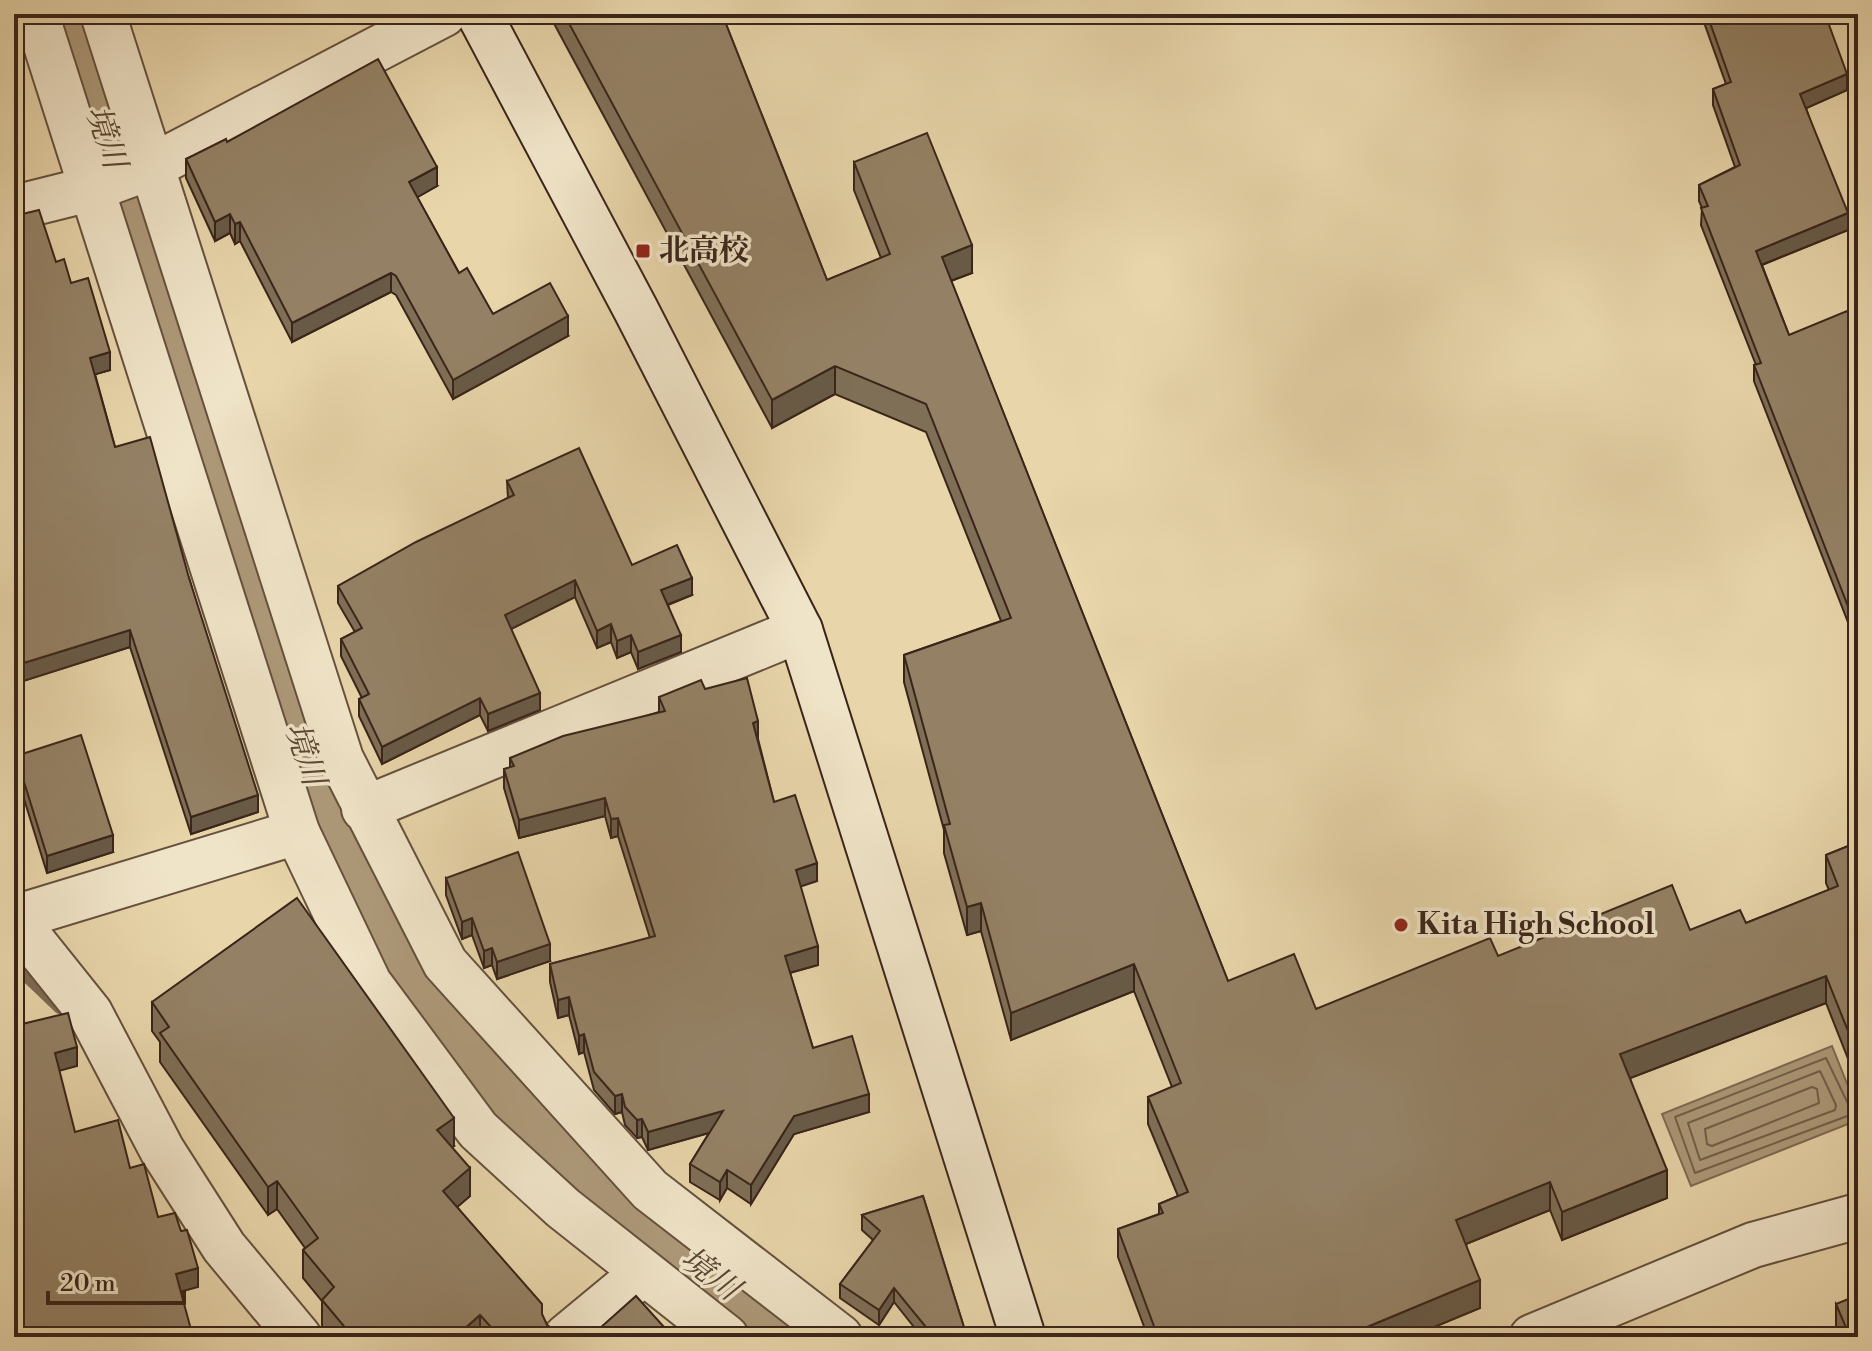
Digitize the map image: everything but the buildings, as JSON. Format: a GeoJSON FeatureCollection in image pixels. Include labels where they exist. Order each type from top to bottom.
{"type":"FeatureCollection","features":[{"type":"Feature","properties":{"kind":"street"},"geometry":{"type":"LineString","coordinates":[[36,14],[123,177],[341,759],[445,963],[650,1190],[840,1337]]}},
{"type":"Feature","properties":{"kind":"street"},"geometry":{"type":"LineString","coordinates":[[103,14],[123,177],[297,832],[369,983],[478,1130],[563,1208],[642,1274],[726,1337]]}},
{"type":"Feature","properties":{"kind":"street"},"geometry":{"type":"LineString","coordinates":[[14,208],[123,177],[444,14]]}},
{"type":"Feature","properties":{"kind":"street"},"geometry":{"type":"LineString","coordinates":[[479,14],[636,310],[800,630],[1023,1337]]}},
{"type":"Feature","properties":{"kind":"street"},"geometry":{"type":"LineString","coordinates":[[364,809],[800,630]]}},
{"type":"Feature","properties":{"kind":"street"},"geometry":{"type":"LineString","coordinates":[[297,832],[14,918],[90,1013],[162,1150],[224,1247],[299,1337]]}},
{"type":"Feature","properties":{"kind":"street"},"geometry":{"type":"LineString","coordinates":[[1532,1337],[1753,1245],[1858,1216]]}},
{"type":"Feature","properties":{"kind":"street"},"geometry":{"type":"LineString","coordinates":[[566,1337],[642,1274]]}},
{"type":"Feature","properties":{"kind":"water"},"geometry":{"type":"Polygon","coordinates":[[[1832,1046],[1858,1111],[1858,1120],[1691,1186],[1662,1114],[1832,1046]]]}},
{"type":"Feature","properties":{"kind":"waterway","name":"境川"},"geometry":{"type":"LineString","coordinates":[[66,14],[316,791],[360,889],[408,974],[493,1086],[578,1175],[794,1337]]}},
{"type":"Feature","properties":{"kind":"waterway"},"geometry":{"type":"LineString","coordinates":[[14,963],[60,1007]]}},
{"type":"Feature","properties":{"kind":"place","name":"北高校"},"geometry":{"type":"Point","coordinates":[643,251]}},
{"type":"Feature","properties":{"kind":"place","name":"Kita High School"},"geometry":{"type":"Point","coordinates":[1401,925]}}]}
